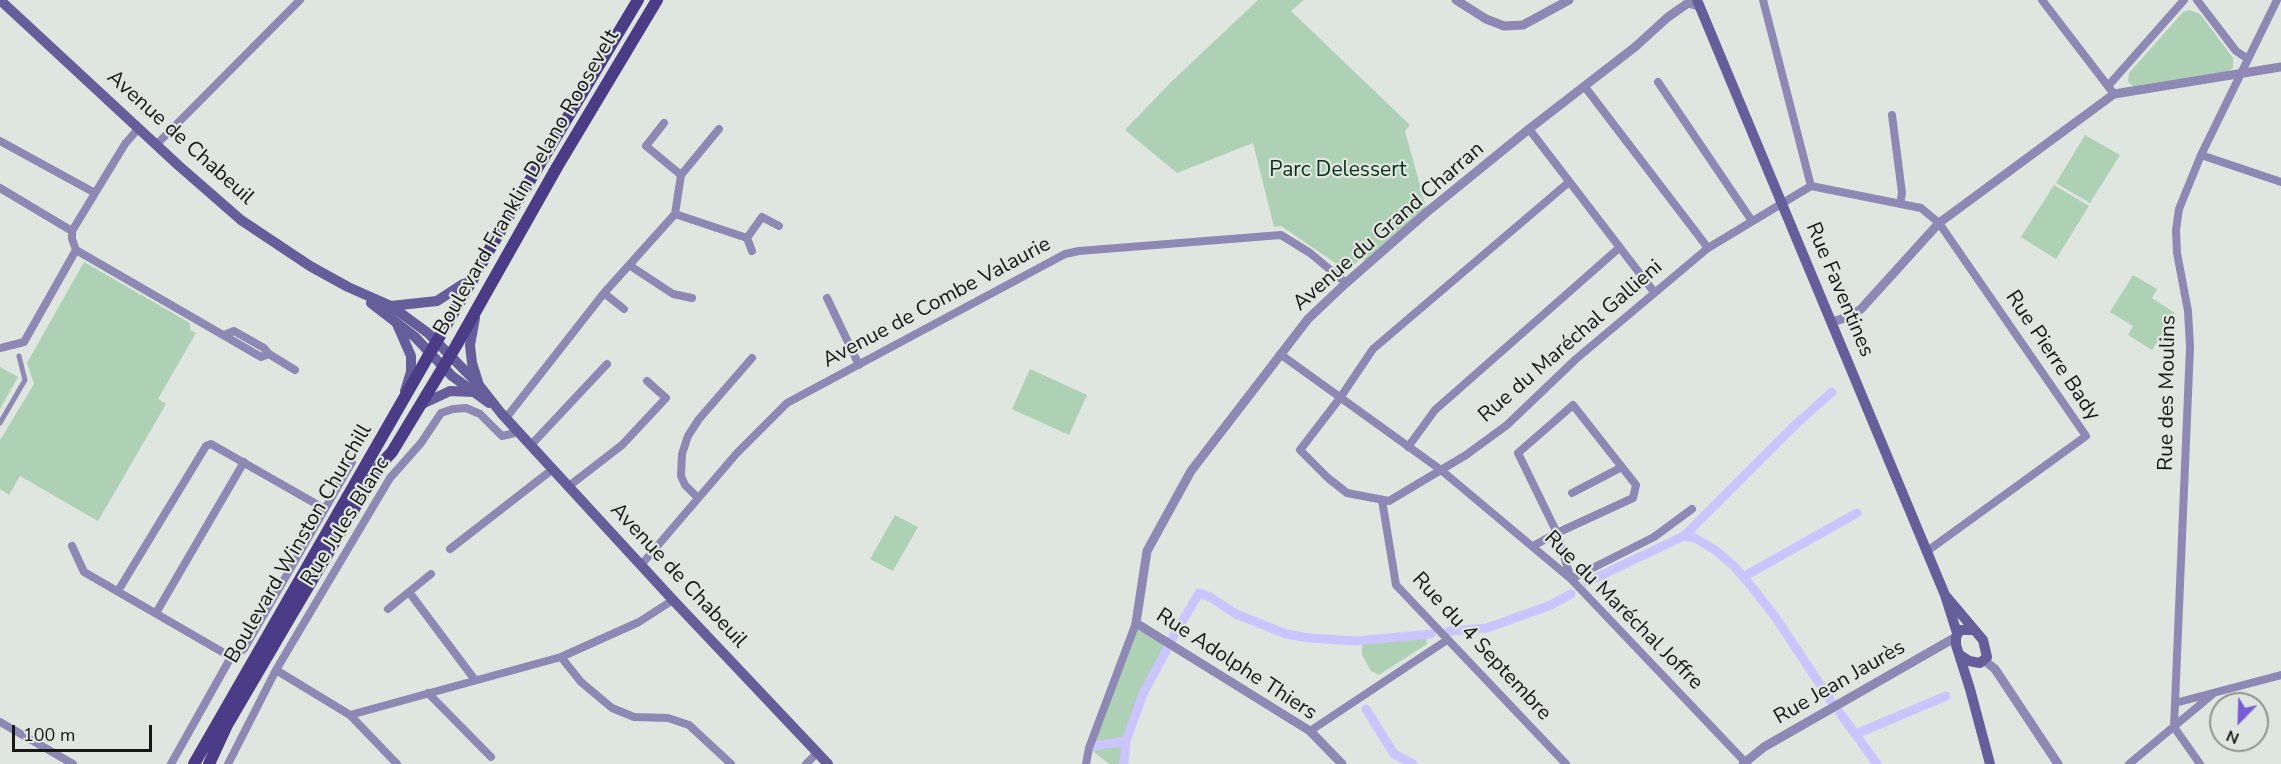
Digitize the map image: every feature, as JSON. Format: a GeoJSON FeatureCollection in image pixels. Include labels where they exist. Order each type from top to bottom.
{"type":"FeatureCollection","features":[{"type":"Feature","properties":{"kind":"main road","name":"Avenue de Chabeuil"},"geometry":{"type":"LineString","coordinates":[[0,0],[138,129],[241,220],[270,241],[348,287],[394,320],[416,337],[447,371],[476,389]]}},
{"type":"Feature","properties":{"kind":"main road","name":"Boulevard Franklin Delano Roosevelt"},"geometry":{"type":"LineString","coordinates":[[438,343],[569,114],[638,0]]}},
{"type":"Feature","properties":{"kind":"main road","name":"Boulevard Franklin Delano Roosevelt"},"geometry":{"type":"LineString","coordinates":[[454,359],[477,308],[611,74],[657,0]]}},
{"type":"Feature","properties":{"kind":"main road","name":"Rue Faventines"},"geometry":{"type":"LineString","coordinates":[[1698,3],[1945,595],[1956,635]]}},
{"type":"Feature","properties":{"kind":"main road"},"geometry":{"type":"LineString","coordinates":[[391,306],[437,301],[463,284],[473,281]]}},
{"type":"Feature","properties":{"kind":"main road","name":"Avenue de Chabeuil"},"geometry":{"type":"LineString","coordinates":[[348,287],[391,306],[414,321],[438,343],[454,359],[476,389],[504,415],[673,600],[828,764]]}},
{"type":"Feature","properties":{"kind":"main road","name":"Avenue de Chabeuil"},"geometry":{"type":"LineString","coordinates":[[476,389],[470,335],[477,308]]}},
{"type":"Feature","properties":{"kind":"main road"},"geometry":{"type":"LineString","coordinates":[[394,320],[406,341],[411,356],[411,372],[397,411]]}},
{"type":"Feature","properties":{"kind":"main road","name":"Boulevard Winston Churchill"},"geometry":{"type":"LineString","coordinates":[[194,764],[438,343]]}},
{"type":"Feature","properties":{"kind":"main road","name":"Boulevard Winston Churchill"},"geometry":{"type":"LineString","coordinates":[[209,764],[227,726],[380,465],[392,452],[419,405],[454,359]]}},
{"type":"Feature","properties":{"kind":"main road"},"geometry":{"type":"LineString","coordinates":[[419,405],[450,392],[476,389]]}},
{"type":"Feature","properties":{"kind":"main road","name":"Rue Faventines"},"geometry":{"type":"LineString","coordinates":[[1945,595],[1952,600],[1973,630]]}},
{"type":"Feature","properties":{"kind":"main road"},"geometry":{"type":"LineString","coordinates":[[1970,689],[1973,676],[1987,657],[1986,645],[1973,630],[1965,629],[1956,635],[1960,655],[1990,764]]}},
{"type":"Feature","properties":{"kind":"main road"},"geometry":{"type":"LineString","coordinates":[[1960,655],[1969,661],[1982,662]]}},
{"type":"Feature","properties":{"kind":"street"},"geometry":{"type":"LineString","coordinates":[[156,145],[300,0]]}},
{"type":"Feature","properties":{"kind":"street"},"geometry":{"type":"LineString","coordinates":[[1456,0],[1486,19],[1504,26],[1523,25],[1569,0]]}},
{"type":"Feature","properties":{"kind":"street"},"geometry":{"type":"LineString","coordinates":[[1668,17],[1679,0]]}},
{"type":"Feature","properties":{"kind":"street"},"geometry":{"type":"LineString","coordinates":[[1763,0],[1811,186],[1921,208],[1939,223]]}},
{"type":"Feature","properties":{"kind":"street"},"geometry":{"type":"LineString","coordinates":[[2042,0],[2111,90]]}},
{"type":"Feature","properties":{"kind":"street"},"geometry":{"type":"LineString","coordinates":[[1832,322],[1848,317],[1861,309],[1939,223],[2111,90],[2184,0]]}},
{"type":"Feature","properties":{"kind":"street"},"geometry":{"type":"LineString","coordinates":[[2197,0],[2236,51],[2248,59]]}},
{"type":"Feature","properties":{"kind":"street","name":"Rue des Moulins"},"geometry":{"type":"LineString","coordinates":[[2174,727],[2190,347],[2188,311],[2177,253],[2176,230],[2179,209],[2201,155],[2277,0]]}},
{"type":"Feature","properties":{"kind":"street"},"geometry":{"type":"LineString","coordinates":[[1668,17],[1688,3],[1698,3]]}},
{"type":"Feature","properties":{"kind":"street","name":"Avenue du Grand Charran"},"geometry":{"type":"LineString","coordinates":[[1086,764],[1089,748],[1136,623],[1147,551],[1191,471],[1280,354],[1308,319],[1346,283],[1529,129],[1585,87],[1668,17]]}},
{"type":"Feature","properties":{"kind":"street"},"geometry":{"type":"LineString","coordinates":[[2111,90],[2281,67]]}},
{"type":"Feature","properties":{"kind":"street"},"geometry":{"type":"LineString","coordinates":[[1658,82],[1752,221]]}},
{"type":"Feature","properties":{"kind":"street"},"geometry":{"type":"LineString","coordinates":[[1585,87],[1708,248]]}},
{"type":"Feature","properties":{"kind":"street"},"geometry":{"type":"LineString","coordinates":[[1892,115],[1902,193],[1900,204]]}},
{"type":"Feature","properties":{"kind":"street"},"geometry":{"type":"LineString","coordinates":[[664,123],[646,146],[681,175]]}},
{"type":"Feature","properties":{"kind":"street"},"geometry":{"type":"LineString","coordinates":[[138,129],[124,144],[72,231],[76,250],[261,357],[269,354],[295,370]]}},
{"type":"Feature","properties":{"kind":"street"},"geometry":{"type":"LineString","coordinates":[[504,415],[604,293],[675,214],[681,175],[719,129]]}},
{"type":"Feature","properties":{"kind":"street"},"geometry":{"type":"LineString","coordinates":[[1529,129],[1654,292]]}},
{"type":"Feature","properties":{"kind":"street"},"geometry":{"type":"LineString","coordinates":[[0,141],[95,193]]}},
{"type":"Feature","properties":{"kind":"street"},"geometry":{"type":"LineString","coordinates":[[2201,155],[2281,182]]}},
{"type":"Feature","properties":{"kind":"street"},"geometry":{"type":"LineString","coordinates":[[1382,500],[1347,493],[1300,450],[1340,398],[1373,349],[1392,330],[1421,309],[1424,303],[1569,182]]}},
{"type":"Feature","properties":{"kind":"street","name":"Rue du Maréchal Gallieni"},"geometry":{"type":"LineString","coordinates":[[1382,500],[1389,501],[1441,470],[1507,425],[1576,360],[1689,262],[1708,248],[1811,186]]}},
{"type":"Feature","properties":{"kind":"street"},"geometry":{"type":"LineString","coordinates":[[0,188],[72,231]]}},
{"type":"Feature","properties":{"kind":"street"},"geometry":{"type":"LineString","coordinates":[[675,214],[747,238]]}},
{"type":"Feature","properties":{"kind":"street"},"geometry":{"type":"LineString","coordinates":[[747,238],[762,217],[778,226]]}},
{"type":"Feature","properties":{"kind":"street","name":"Rue Pierre Bady"},"geometry":{"type":"LineString","coordinates":[[1926,552],[2086,436],[1939,223]]}},
{"type":"Feature","properties":{"kind":"street","name":"Avenue de Combe Valaurie"},"geometry":{"type":"LineString","coordinates":[[641,565],[737,453],[787,403],[1065,254],[1281,235],[1310,253],[1346,283]]}},
{"type":"Feature","properties":{"kind":"street"},"geometry":{"type":"LineString","coordinates":[[747,238],[752,251]]}},
{"type":"Feature","properties":{"kind":"street"},"geometry":{"type":"LineString","coordinates":[[1408,447],[1435,410],[1619,248]]}},
{"type":"Feature","properties":{"kind":"street"},"geometry":{"type":"LineString","coordinates":[[0,348],[24,342],[76,250]]}},
{"type":"Feature","properties":{"kind":"street"},"geometry":{"type":"LineString","coordinates":[[628,265],[673,294],[692,298]]}},
{"type":"Feature","properties":{"kind":"street"},"geometry":{"type":"LineString","coordinates":[[604,293],[624,309]]}},
{"type":"Feature","properties":{"kind":"street"},"geometry":{"type":"LineString","coordinates":[[827,298],[859,365]]}},
{"type":"Feature","properties":{"kind":"street","name":"Rue du Maréchal Joffre"},"geometry":{"type":"LineString","coordinates":[[1280,354],[1441,470],[1571,579],[1745,763]]}},
{"type":"Feature","properties":{"kind":"street"},"geometry":{"type":"LineString","coordinates":[[0,423],[25,381],[19,357]]}},
{"type":"Feature","properties":{"kind":"street"},"geometry":{"type":"LineString","coordinates":[[698,498],[685,485],[681,476],[682,454],[688,436],[699,419],[752,358]]}},
{"type":"Feature","properties":{"kind":"street"},"geometry":{"type":"LineString","coordinates":[[531,445],[607,364]]}},
{"type":"Feature","properties":{"kind":"street"},"geometry":{"type":"LineString","coordinates":[[569,486],[622,445],[666,398],[647,381]]}},
{"type":"Feature","properties":{"kind":"street"},"geometry":{"type":"LineString","coordinates":[[1533,546],[1557,533],[1633,498],[1636,485],[1573,405],[1518,453],[1557,533],[1571,579],[1654,537],[1692,509]]}},
{"type":"Feature","properties":{"kind":"street","name":"Rue Jules Blanc"},"geometry":{"type":"LineString","coordinates":[[228,764],[276,670],[390,478],[421,443],[441,413],[466,408],[480,414],[502,436],[519,432]]}},
{"type":"Feature","properties":{"kind":"street"},"geometry":{"type":"LineString","coordinates":[[118,591],[206,446],[211,444],[324,509]]}},
{"type":"Feature","properties":{"kind":"street"},"geometry":{"type":"LineString","coordinates":[[156,613],[244,462]]}},
{"type":"Feature","properties":{"kind":"street"},"geometry":{"type":"LineString","coordinates":[[171,764],[231,657],[244,649],[352,462]]}},
{"type":"Feature","properties":{"kind":"street"},"geometry":{"type":"LineString","coordinates":[[1572,493],[1622,467]]}},
{"type":"Feature","properties":{"kind":"street"},"geometry":{"type":"LineString","coordinates":[[450,549],[553,469]]}},
{"type":"Feature","properties":{"kind":"street","name":"Rue du 4 Septembre"},"geometry":{"type":"LineString","coordinates":[[1382,500],[1396,585],[1566,764]]}},
{"type":"Feature","properties":{"kind":"street"},"geometry":{"type":"LineString","coordinates":[[72,546],[84,572],[231,657]]}},
{"type":"Feature","properties":{"kind":"street"},"geometry":{"type":"LineString","coordinates":[[388,609],[431,574]]}},
{"type":"Feature","properties":{"kind":"street"},"geometry":{"type":"LineString","coordinates":[[409,592],[475,680]]}},
{"type":"Feature","properties":{"kind":"street"},"geometry":{"type":"LineString","coordinates":[[350,715],[561,657],[639,622],[673,600]]}},
{"type":"Feature","properties":{"kind":"street","name":"Rue Adolphe Thiers"},"geometry":{"type":"LineString","coordinates":[[1136,623],[1310,731],[1342,764]]}},
{"type":"Feature","properties":{"kind":"street","name":"Rue Jean Jaurès"},"geometry":{"type":"LineString","coordinates":[[1745,763],[1764,747],[1956,635]]}},
{"type":"Feature","properties":{"kind":"street"},"geometry":{"type":"LineString","coordinates":[[1310,731],[1447,640]]}},
{"type":"Feature","properties":{"kind":"street"},"geometry":{"type":"LineString","coordinates":[[561,657],[581,682],[612,708],[634,717],[668,718],[689,725],[731,764]]}},
{"type":"Feature","properties":{"kind":"street"},"geometry":{"type":"LineString","coordinates":[[1982,662],[1995,669],[2058,764]]}},
{"type":"Feature","properties":{"kind":"street"},"geometry":{"type":"LineString","coordinates":[[276,670],[350,715],[397,764]]}},
{"type":"Feature","properties":{"kind":"street"},"geometry":{"type":"LineString","coordinates":[[2218,692],[2281,675]]}},
{"type":"Feature","properties":{"kind":"street"},"geometry":{"type":"LineString","coordinates":[[428,693],[491,758]]}},
{"type":"Feature","properties":{"kind":"street"},"geometry":{"type":"LineString","coordinates":[[2175,704],[2209,694]]}},
{"type":"Feature","properties":{"kind":"street"},"geometry":{"type":"LineString","coordinates":[[2129,764],[2209,697]]}},
{"type":"Feature","properties":{"kind":"street"},"geometry":{"type":"LineString","coordinates":[[0,722],[73,764]]}},
{"type":"Feature","properties":{"kind":"street"},"geometry":{"type":"LineString","coordinates":[[2174,727],[2200,764]]}},
{"type":"Feature","properties":{"kind":"street"},"geometry":{"type":"LineString","coordinates":[[806,764],[817,753]]}},
{"type":"Feature","properties":{"kind":"green space","name":"Parc Delessert"},"geometry":{"type":"Polygon","coordinates":[[[1258,0],[1304,0],[1291,11],[1410,125],[1405,131],[1426,207],[1365,260],[1361,259],[1350,268],[1343,268],[1281,226],[1274,227],[1253,143],[1177,173],[1125,130],[1170,83],[1258,0]]]}},
{"type":"Feature","properties":{"kind":"green space"},"geometry":{"type":"Polygon","coordinates":[[[2189,10],[2200,14],[2233,58],[2233,68],[2229,71],[2131,85],[2128,81],[2129,73],[2183,12],[2189,10]]]}},
{"type":"Feature","properties":{"kind":"green space"},"geometry":{"type":"Polygon","coordinates":[[[2085,135],[2120,155],[2090,203],[2056,183],[2085,135]]]}},
{"type":"Feature","properties":{"kind":"green space"},"geometry":{"type":"Polygon","coordinates":[[[2054,185],[2089,206],[2056,259],[2021,237],[2054,185]]]}},
{"type":"Feature","properties":{"kind":"green space"},"geometry":{"type":"Polygon","coordinates":[[[84,262],[190,323],[190,330],[196,333],[158,399],[166,404],[98,521],[20,476],[9,495],[0,489],[0,440],[34,384],[27,363],[84,262]]]}},
{"type":"Feature","properties":{"kind":"green space"},"geometry":{"type":"Polygon","coordinates":[[[2133,275],[2157,289],[2152,298],[2175,313],[2152,350],[2128,335],[2133,326],[2110,312],[2133,275]]]}},
{"type":"Feature","properties":{"kind":"green space"},"geometry":{"type":"Polygon","coordinates":[[[0,367],[18,377],[0,409],[0,367]]]}},
{"type":"Feature","properties":{"kind":"green space"},"geometry":{"type":"Polygon","coordinates":[[[1030,369],[1087,395],[1069,435],[1012,409],[1030,369]]]}},
{"type":"Feature","properties":{"kind":"green space"},"geometry":{"type":"Polygon","coordinates":[[[895,515],[918,527],[893,571],[870,559],[895,515]]]}},
{"type":"Feature","properties":{"kind":"green space"},"geometry":{"type":"Polygon","coordinates":[[[1136,623],[1167,642],[1167,649],[1143,694],[1126,741],[1124,764],[1109,764],[1089,748],[1136,623]]]}},
{"type":"Feature","properties":{"kind":"green space"},"geometry":{"type":"Polygon","coordinates":[[[1426,636],[1427,644],[1379,675],[1371,671],[1362,655],[1362,643],[1426,636]]]}},
{"type":"Feature","properties":{"kind":"waterway"},"geometry":{"type":"LineString","coordinates":[[1684,536],[1794,426],[1832,392]]}},
{"type":"Feature","properties":{"kind":"waterway"},"geometry":{"type":"LineString","coordinates":[[1743,577],[1857,513]]}},
{"type":"Feature","properties":{"kind":"waterway"},"geometry":{"type":"LineString","coordinates":[[1587,582],[1684,536],[1695,538],[1715,550],[1734,566],[1751,586],[1776,618],[1831,701]]}},
{"type":"Feature","properties":{"kind":"waterway"},"geometry":{"type":"LineString","coordinates":[[1172,639],[1199,593],[1210,597],[1236,614],[1286,634],[1356,641],[1431,634]]}},
{"type":"Feature","properties":{"kind":"waterway"},"geometry":{"type":"LineString","coordinates":[[1449,631],[1487,628],[1551,605],[1571,594]]}},
{"type":"Feature","properties":{"kind":"waterway"},"geometry":{"type":"LineString","coordinates":[[1124,764],[1126,741],[1143,694],[1167,649]]}},
{"type":"Feature","properties":{"kind":"waterway"},"geometry":{"type":"LineString","coordinates":[[1856,734],[1946,696]]}},
{"type":"Feature","properties":{"kind":"waterway"},"geometry":{"type":"LineString","coordinates":[[1366,709],[1394,754],[1413,764]]}},
{"type":"Feature","properties":{"kind":"waterway"},"geometry":{"type":"LineString","coordinates":[[1840,713],[1877,764]]}},
{"type":"Feature","properties":{"kind":"waterway"},"geometry":{"type":"LineString","coordinates":[[1093,746],[1126,741]]}}]}
